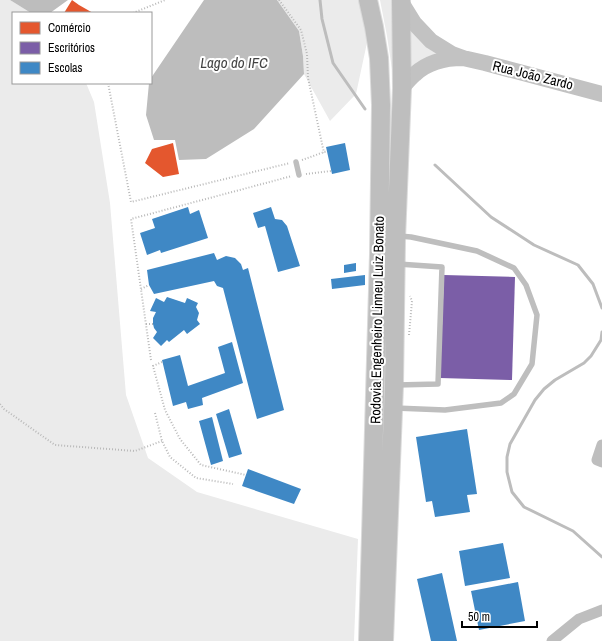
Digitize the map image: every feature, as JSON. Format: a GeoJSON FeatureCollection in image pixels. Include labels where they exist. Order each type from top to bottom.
{"type":"FeatureCollection","features":[{"type":"Feature","properties":{"kind":"main road","name":"Rodovia Engenheiro Linneu Luiz Bonato"},"geometry":{"type":"LineString","coordinates":[[368,0],[374,27],[378,58],[381,105],[379,278],[368,641]]}},
{"type":"Feature","properties":{"kind":"main road","name":"Rodovia Engenheiro Linneu Luiz Bonato"},"geometry":{"type":"LineString","coordinates":[[384,641],[394,385],[396,235],[402,88],[401,1]]}},
{"type":"Feature","properties":{"kind":"main road","name":"Rua João Zardo"},"geometry":{"type":"LineString","coordinates":[[401,1],[414,23],[431,41],[452,54],[602,94]]}},
{"type":"Feature","properties":{"kind":"main road","name":"Rua João Zardo"},"geometry":{"type":"LineString","coordinates":[[402,88],[415,73],[432,63],[451,58],[463,58]]}},
{"type":"Feature","properties":{"kind":"street"},"geometry":{"type":"LineString","coordinates":[[599,461],[602,445]]}},
{"type":"Feature","properties":{"kind":"street"},"geometry":{"type":"LineString","coordinates":[[552,641],[579,619],[602,610]]}},
{"type":"Feature","properties":{"kind":"lane"},"geometry":{"type":"LineString","coordinates":[[296,162],[299,175]]}},
{"type":"Feature","properties":{"kind":"lane"},"geometry":{"type":"LineString","coordinates":[[393,408],[445,410],[501,403],[514,394],[532,364],[537,315],[526,285],[514,268],[477,251],[396,235]]}},
{"type":"Feature","properties":{"kind":"lane"},"geometry":{"type":"LineString","coordinates":[[394,385],[438,384],[442,267],[396,264]]}},
{"type":"Feature","properties":{"kind":"path"},"geometry":{"type":"LineString","coordinates":[[135,12],[165,0]]}},
{"type":"Feature","properties":{"kind":"path"},"geometry":{"type":"LineString","coordinates":[[108,84],[131,202],[296,162],[326,152],[308,78],[307,54],[301,30],[279,0]]}},
{"type":"Feature","properties":{"kind":"path"},"geometry":{"type":"LineString","coordinates":[[306,174],[331,170]]}},
{"type":"Feature","properties":{"kind":"path"},"geometry":{"type":"LineString","coordinates":[[151,360],[131,219],[292,176]]}},
{"type":"Feature","properties":{"kind":"path"},"geometry":{"type":"LineString","coordinates":[[141,289],[149,284]]}},
{"type":"Feature","properties":{"kind":"path"},"geometry":{"type":"LineString","coordinates":[[146,324],[153,324]]}},
{"type":"Feature","properties":{"kind":"path"},"geometry":{"type":"LineString","coordinates":[[162,362],[153,366],[165,410],[180,439],[201,465],[246,476]]}},
{"type":"Feature","properties":{"kind":"path"},"geometry":{"type":"LineString","coordinates":[[0,404],[55,445],[135,451],[162,441]]}},
{"type":"Feature","properties":{"kind":"path"},"geometry":{"type":"LineString","coordinates":[[155,413],[162,441],[170,457],[196,478],[233,484]]}},
{"type":"Feature","properties":{"kind":"shaded area"},"geometry":{"type":"Polygon","coordinates":[[[0,0],[10,0],[29,12],[12,12],[12,84],[86,84],[94,102],[110,203],[126,395],[148,458],[197,492],[358,539],[354,641],[0,641],[0,0]]]}},
{"type":"Feature","properties":{"kind":"shaded area"},"geometry":{"type":"Polygon","coordinates":[[[277,0],[360,0],[368,38],[356,94],[330,121],[304,74],[299,31],[277,0]]]}},
{"type":"Feature","properties":{"kind":"shaded area"},"geometry":{"type":"Polygon","coordinates":[[[380,0],[398,0],[393,76],[387,36],[380,0]]]}},
{"type":"Feature","properties":{"kind":"shaded area"},"geometry":{"type":"Polygon","coordinates":[[[410,23],[441,55],[408,74],[410,23]]]}},
{"type":"Feature","properties":{"kind":"water"},"geometry":{"type":"Polygon","coordinates":[[[10,0],[68,0],[51,12],[29,12],[10,0]]]}},
{"type":"Feature","properties":{"kind":"water","name":"Lago do IFC"},"geometry":{"type":"Polygon","coordinates":[[[204,0],[277,0],[299,31],[304,74],[254,129],[206,159],[179,160],[175,140],[154,140],[146,115],[149,84],[152,84],[152,77],[204,0]]]}},
{"type":"Feature","properties":{"kind":"building: Comércio"},"geometry":{"type":"Polygon","coordinates":[[[72,0],[91,12],[65,12],[72,0]]]}},
{"type":"Feature","properties":{"kind":"building: Comércio"},"geometry":{"type":"Polygon","coordinates":[[[173,143],[179,174],[163,177],[145,163],[152,149],[173,143]]]}},
{"type":"Feature","properties":{"kind":"building: Escritórios"},"geometry":{"type":"Polygon","coordinates":[[[444,275],[515,277],[512,380],[440,378],[444,275]]]}},
{"type":"Feature","properties":{"kind":"building: Escolas"},"geometry":{"type":"Polygon","coordinates":[[[345,143],[350,170],[332,174],[326,147],[345,143]]]}},
{"type":"Feature","properties":{"kind":"building: Escolas"},"geometry":{"type":"Polygon","coordinates":[[[188,207],[190,214],[199,210],[208,238],[161,253],[160,250],[147,255],[140,233],[155,228],[152,219],[188,207]]]}},
{"type":"Feature","properties":{"kind":"building: Escolas"},"geometry":{"type":"Polygon","coordinates":[[[271,207],[275,219],[282,220],[287,226],[300,266],[278,272],[265,226],[258,228],[253,213],[271,207]]]}},
{"type":"Feature","properties":{"kind":"building: Escolas"},"geometry":{"type":"Polygon","coordinates":[[[214,253],[217,260],[226,256],[235,258],[241,264],[243,270],[248,268],[284,410],[257,419],[223,288],[217,286],[214,281],[154,294],[149,285],[147,270],[214,253]]]}},
{"type":"Feature","properties":{"kind":"building: Escolas"},"geometry":{"type":"Polygon","coordinates":[[[356,263],[356,271],[344,273],[344,265],[356,263]]]}},
{"type":"Feature","properties":{"kind":"building: Escolas"},"geometry":{"type":"Polygon","coordinates":[[[365,275],[365,285],[332,289],[331,279],[365,275]]]}},
{"type":"Feature","properties":{"kind":"building: Escolas"},"geometry":{"type":"Polygon","coordinates":[[[167,297],[185,303],[187,298],[198,303],[196,307],[199,313],[197,320],[200,324],[187,334],[184,330],[169,342],[167,340],[161,346],[153,338],[157,332],[153,324],[153,318],[156,312],[150,311],[156,298],[164,302],[167,297]]]}},
{"type":"Feature","properties":{"kind":"building: Escolas"},"geometry":{"type":"Polygon","coordinates":[[[232,342],[243,383],[202,398],[203,405],[188,409],[186,402],[173,406],[162,360],[180,355],[188,386],[225,373],[218,347],[232,342]]]}},
{"type":"Feature","properties":{"kind":"building: Escolas"},"geometry":{"type":"Polygon","coordinates":[[[229,409],[242,454],[229,458],[216,414],[229,409]]]}},
{"type":"Feature","properties":{"kind":"building: Escolas"},"geometry":{"type":"Polygon","coordinates":[[[212,417],[223,461],[211,465],[199,421],[212,417]]]}},
{"type":"Feature","properties":{"kind":"building: Escolas"},"geometry":{"type":"Polygon","coordinates":[[[467,429],[477,494],[467,495],[470,512],[435,517],[432,501],[426,502],[416,437],[467,429]]]}},
{"type":"Feature","properties":{"kind":"building: Escolas"},"geometry":{"type":"Polygon","coordinates":[[[248,469],[301,489],[294,504],[242,486],[248,469]]]}},
{"type":"Feature","properties":{"kind":"building: Escolas"},"geometry":{"type":"Polygon","coordinates":[[[503,543],[510,578],[465,586],[459,551],[503,543]]]}},
{"type":"Feature","properties":{"kind":"building: Escolas"},"geometry":{"type":"Polygon","coordinates":[[[442,573],[457,641],[431,641],[417,579],[442,573]]]}},
{"type":"Feature","properties":{"kind":"building: Escolas"},"geometry":{"type":"Polygon","coordinates":[[[518,582],[525,621],[479,630],[471,591],[518,582]]]}},
{"type":"Feature","properties":{"kind":"waterway"},"geometry":{"type":"LineString","coordinates":[[320,0],[322,19],[333,63],[365,109]]}},
{"type":"Feature","properties":{"kind":"waterway"},"geometry":{"type":"LineString","coordinates":[[435,165],[491,217],[534,245],[578,265],[593,284],[602,308]]}},
{"type":"Feature","properties":{"kind":"waterway"},"geometry":{"type":"LineString","coordinates":[[602,332],[601,340],[591,356],[584,363],[555,380],[544,389],[535,400],[510,444],[507,457],[507,472],[512,492],[524,507],[573,531],[602,557]]}}]}
